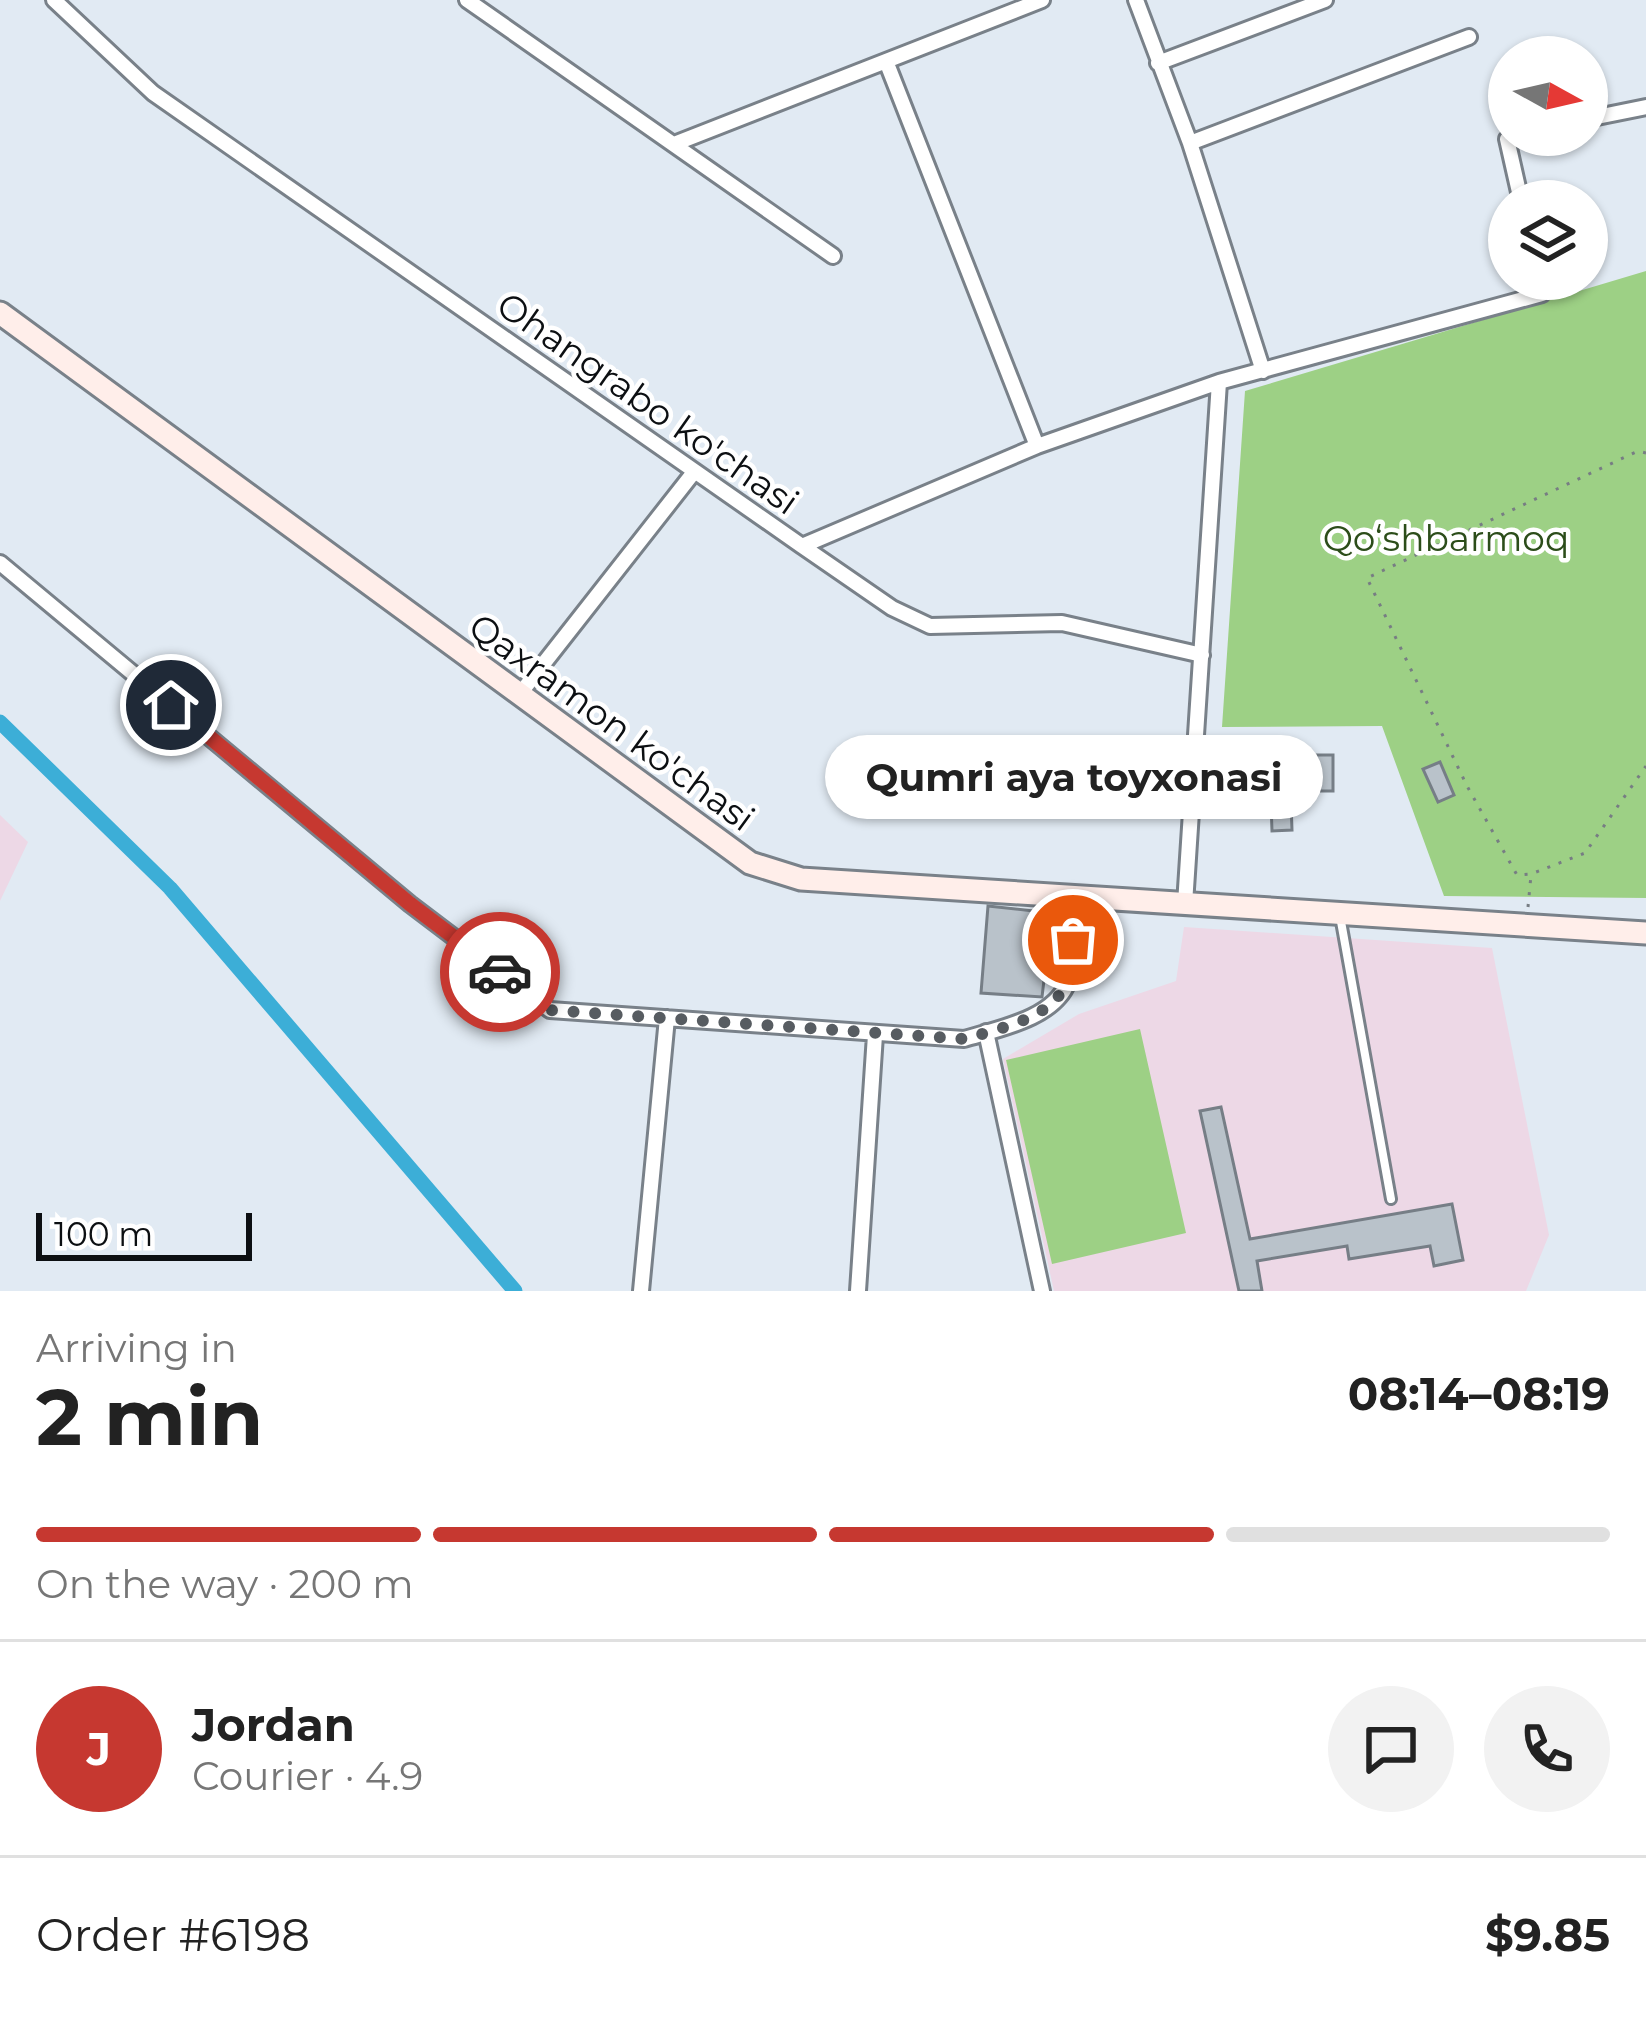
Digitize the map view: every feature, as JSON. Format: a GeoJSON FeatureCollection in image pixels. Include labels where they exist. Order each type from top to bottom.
{"type":"FeatureCollection","features":[{"type":"Feature","properties":{"kind":"street","name":"Ohangrabo ko'chasi"},"geometry":{"type":"LineString","coordinates":[[54,0],[153,93],[802,546],[1037,446],[1219,382],[1520,300]]}},
{"type":"Feature","properties":{"kind":"street"},"geometry":{"type":"LineString","coordinates":[[467,0],[833,256]]}},
{"type":"Feature","properties":{"kind":"street"},"geometry":{"type":"LineString","coordinates":[[674,144],[1042,0]]}},
{"type":"Feature","properties":{"kind":"street"},"geometry":{"type":"LineString","coordinates":[[1136,0],[1190,142],[1264,371]]}},
{"type":"Feature","properties":{"kind":"street"},"geometry":{"type":"LineString","coordinates":[[1158,63],[1325,0]]}},
{"type":"Feature","properties":{"kind":"street"},"geometry":{"type":"LineString","coordinates":[[1190,142],[1469,38]]}},
{"type":"Feature","properties":{"kind":"street"},"geometry":{"type":"LineString","coordinates":[[886,61],[1037,446]]}},
{"type":"Feature","properties":{"kind":"street"},"geometry":{"type":"LineString","coordinates":[[1608,115],[1646,107]]}},
{"type":"Feature","properties":{"kind":"street","name":"Qaxramon ko'chasi"},"geometry":{"type":"LineString","coordinates":[[0,313],[750,863],[801,879],[1646,933]]}},
{"type":"Feature","properties":{"kind":"street"},"geometry":{"type":"LineString","coordinates":[[1185,904],[1219,382]]}},
{"type":"Feature","properties":{"kind":"street"},"geometry":{"type":"LineString","coordinates":[[519,695],[694,472]]}},
{"type":"Feature","properties":{"kind":"street"},"geometry":{"type":"LineString","coordinates":[[802,546],[892,608],[930,626],[1062,623],[1202,655]]}},
{"type":"Feature","properties":{"kind":"street"},"geometry":{"type":"LineString","coordinates":[[0,562],[410,904],[550,1010],[964,1039],[1021,1022],[1056,1000],[1067,982],[1079,897]]}},
{"type":"Feature","properties":{"kind":"street"},"geometry":{"type":"LineString","coordinates":[[641,1291],[667,1018]]}},
{"type":"Feature","properties":{"kind":"street"},"geometry":{"type":"LineString","coordinates":[[986,1032],[1042,1291]]}},
{"type":"Feature","properties":{"kind":"street"},"geometry":{"type":"LineString","coordinates":[[858,1291],[874,1035]]}},
{"type":"Feature","properties":{"kind":"lane"},"geometry":{"type":"LineString","coordinates":[[1340,915],[1391,1199]]}},
{"type":"Feature","properties":{"kind":"path"},"geometry":{"type":"LineString","coordinates":[[1646,453],[1638,451],[1588,471],[1367,578],[1467,786],[1517,875],[1532,874],[1585,853],[1646,766]]}},
{"type":"Feature","properties":{"kind":"path"},"geometry":{"type":"LineString","coordinates":[[1526,927],[1532,874]]}},
{"type":"Feature","properties":{"kind":"shaded area"},"geometry":{"type":"Polygon","coordinates":[[[0,815],[28,842],[0,901],[0,815]]]}},
{"type":"Feature","properties":{"kind":"shaded area"},"geometry":{"type":"Polygon","coordinates":[[[1184,927],[1492,948],[1549,1235],[1526,1291],[1054,1291],[1003,1059],[1079,1014],[1176,981],[1184,927]]]}},
{"type":"Feature","properties":{"kind":"green space","name":"Qo‘shbarmoq"},"geometry":{"type":"Polygon","coordinates":[[[1646,271],[1646,898],[1444,896],[1382,726],[1222,727],[1245,391],[1549,300],[1608,300],[1608,282],[1646,271]]]}},
{"type":"Feature","properties":{"kind":"green space"},"geometry":{"type":"Polygon","coordinates":[[[1140,1029],[1186,1233],[1052,1264],[1006,1060],[1140,1029]]]}},
{"type":"Feature","properties":{"kind":"building"},"geometry":{"type":"Polygon","coordinates":[[[1294,755],[1333,755],[1333,791],[1294,791],[1294,755]]]}},
{"type":"Feature","properties":{"kind":"building"},"geometry":{"type":"Polygon","coordinates":[[[1440,762],[1454,795],[1438,802],[1423,769],[1440,762]]]}},
{"type":"Feature","properties":{"kind":"building"},"geometry":{"type":"Polygon","coordinates":[[[1291,802],[1292,830],[1272,831],[1271,803],[1291,802]]]}},
{"type":"Feature","properties":{"kind":"building"},"geometry":{"type":"Polygon","coordinates":[[[988,906],[1052,913],[1042,997],[981,993],[988,906]]]}},
{"type":"Feature","properties":{"kind":"building"},"geometry":{"type":"Polygon","coordinates":[[[1221,1107],[1250,1239],[1452,1204],[1463,1260],[1434,1266],[1430,1246],[1349,1259],[1347,1246],[1257,1261],[1262,1291],[1239,1291],[1200,1111],[1221,1107]]]}},
{"type":"Feature","properties":{"kind":"waterway"},"geometry":{"type":"LineString","coordinates":[[0,722],[170,888],[515,1291]]}},
{"type":"Feature","properties":{"kind":"way so far"},"geometry":{"type":"LineString","coordinates":[[500,972],[550,1010],[964,1039],[1021,1022],[1056,1000],[1067,982],[1073,940]]}},
{"type":"Feature","properties":{"kind":"place","name":"Qumri aya toyxonasi"},"geometry":{"type":"Point","coordinates":[1073,940]}},
{"type":"Feature","properties":{"kind":"route"},"geometry":{"type":"LineString","coordinates":[[171,705],[410,904],[500,972]]}}]}
